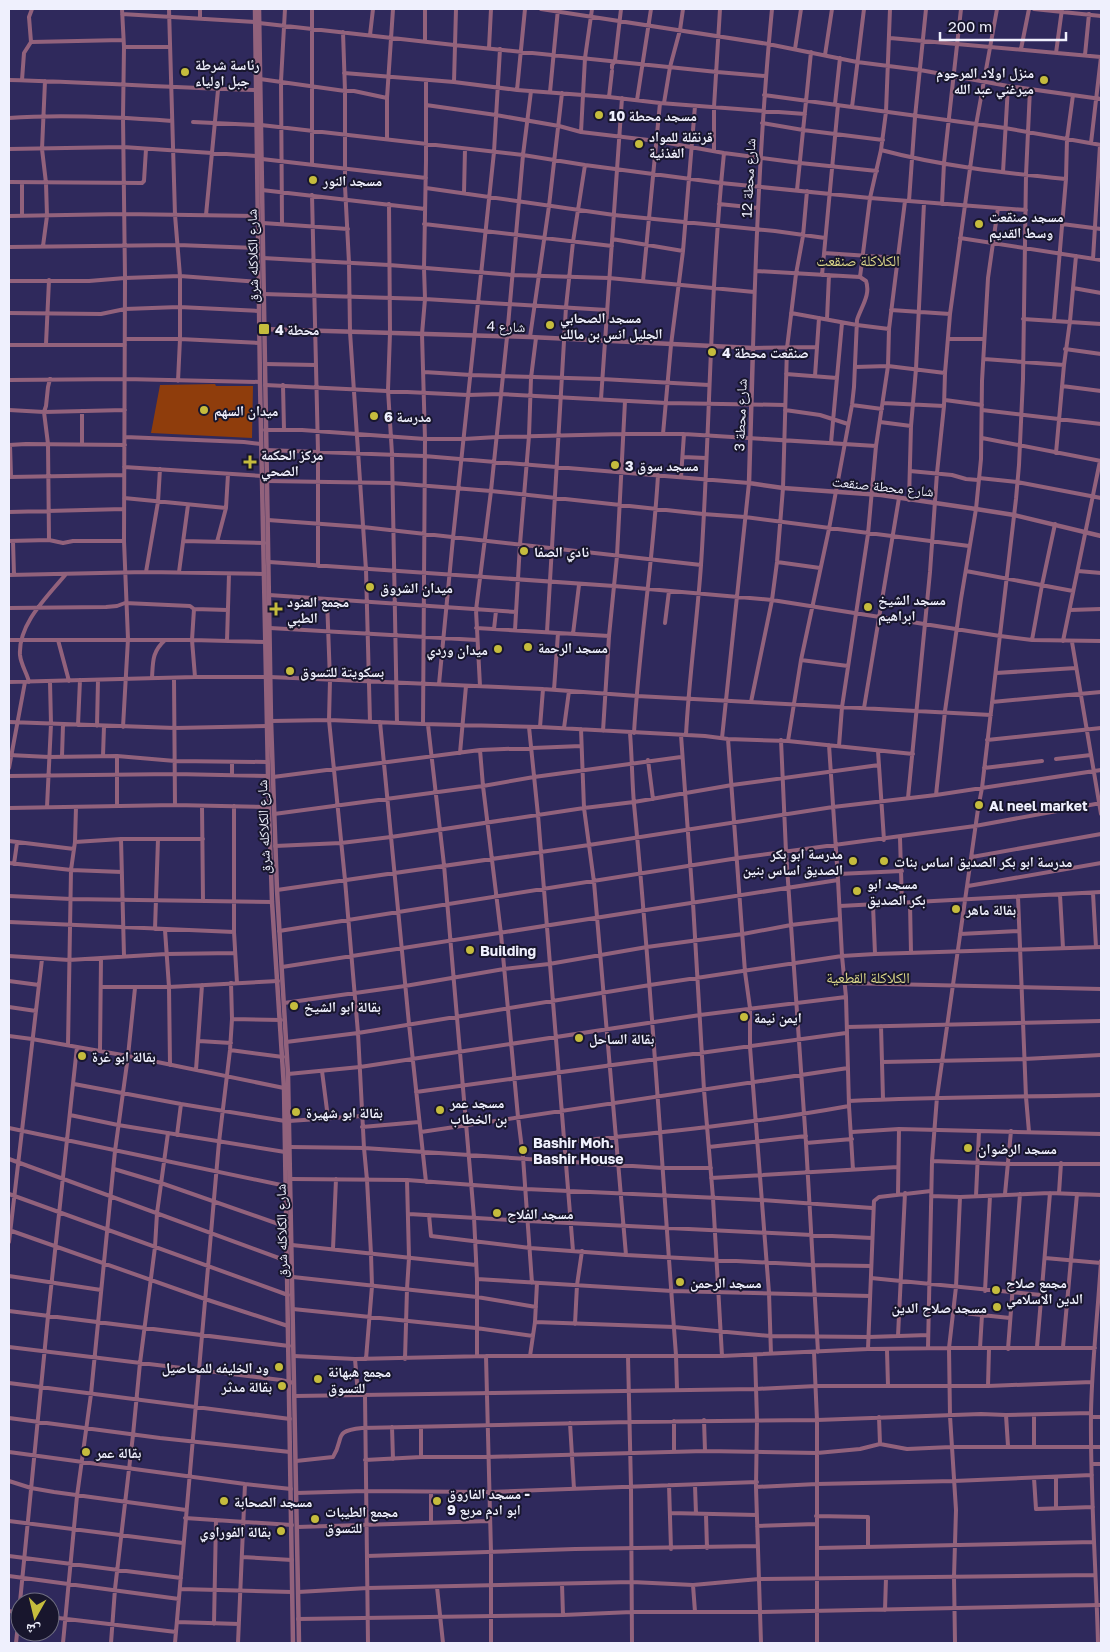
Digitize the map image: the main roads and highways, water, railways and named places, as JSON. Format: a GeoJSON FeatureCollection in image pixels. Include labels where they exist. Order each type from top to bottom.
{"type":"FeatureCollection","features":[{"type":"Feature","properties":{"kind":"place","name":"رئاسة شرطة جبل اولياء"},"geometry":{"type":"Point","coordinates":[185,72]}},
{"type":"Feature","properties":{"kind":"place","name":"منزل اولاد المرحوم ميرغني عبد الله"},"geometry":{"type":"Point","coordinates":[1044,80]}},
{"type":"Feature","properties":{"kind":"place","name":"مسجد محطة 10"},"geometry":{"type":"Point","coordinates":[599,115]}},
{"type":"Feature","properties":{"kind":"place","name":"قرنقلة للمواد الغذئية"},"geometry":{"type":"Point","coordinates":[639,144]}},
{"type":"Feature","properties":{"kind":"place","name":"مسجد النور"},"geometry":{"type":"Point","coordinates":[313,180]}},
{"type":"Feature","properties":{"kind":"place","name":"مسجد صنقعت وسط القديم"},"geometry":{"type":"Point","coordinates":[979,224]}},
{"type":"Feature","properties":{"kind":"place","name":"مسجد الصحابي الجليل انس بن مالك"},"geometry":{"type":"Point","coordinates":[550,325]}},
{"type":"Feature","properties":{"kind":"place","name":"محطة 4"},"geometry":{"type":"Point","coordinates":[264,329]}},
{"type":"Feature","properties":{"kind":"place","name":"صنقعت محطة 4"},"geometry":{"type":"Point","coordinates":[712,352]}},
{"type":"Feature","properties":{"kind":"place","name":"ميدان السهم"},"geometry":{"type":"Point","coordinates":[204,410]}},
{"type":"Feature","properties":{"kind":"place","name":"مدرسة 6"},"geometry":{"type":"Point","coordinates":[374,416]}},
{"type":"Feature","properties":{"kind":"place","name":"مركز الحكمة الصحي"},"geometry":{"type":"Point","coordinates":[250,462]}},
{"type":"Feature","properties":{"kind":"place","name":"مسجد سوق 3"},"geometry":{"type":"Point","coordinates":[615,465]}},
{"type":"Feature","properties":{"kind":"place","name":"نادي الصفا"},"geometry":{"type":"Point","coordinates":[524,551]}},
{"type":"Feature","properties":{"kind":"place","name":"ميدان الشروق"},"geometry":{"type":"Point","coordinates":[370,587]}},
{"type":"Feature","properties":{"kind":"place","name":"مسجد الشيخ ابراهيم"},"geometry":{"type":"Point","coordinates":[868,607]}},
{"type":"Feature","properties":{"kind":"place","name":"مجمع العنود الطبي"},"geometry":{"type":"Point","coordinates":[276,609]}},
{"type":"Feature","properties":{"kind":"place","name":"مسجد الرحمة"},"geometry":{"type":"Point","coordinates":[528,647]}},
{"type":"Feature","properties":{"kind":"place","name":"ميدان وردي"},"geometry":{"type":"Point","coordinates":[498,649]}},
{"type":"Feature","properties":{"kind":"place","name":"بسكويتة للتسوق"},"geometry":{"type":"Point","coordinates":[290,671]}},
{"type":"Feature","properties":{"kind":"place","name":"Al neel market"},"geometry":{"type":"Point","coordinates":[979,805]}},
{"type":"Feature","properties":{"kind":"place","name":"مدرسة ابو بكر الصديق اساس بنين"},"geometry":{"type":"Point","coordinates":[853,861]}},
{"type":"Feature","properties":{"kind":"place","name":"مدرسة ابو بكر الصديق اساس بنات"},"geometry":{"type":"Point","coordinates":[884,861]}},
{"type":"Feature","properties":{"kind":"place","name":"مسجد ابو بكر الصديق"},"geometry":{"type":"Point","coordinates":[857,891]}},
{"type":"Feature","properties":{"kind":"place","name":"بقالة ماهر"},"geometry":{"type":"Point","coordinates":[956,909]}},
{"type":"Feature","properties":{"kind":"place","name":"Building"},"geometry":{"type":"Point","coordinates":[470,950]}},
{"type":"Feature","properties":{"kind":"place","name":"بقالة ابو الشيخ"},"geometry":{"type":"Point","coordinates":[294,1006]}},
{"type":"Feature","properties":{"kind":"place","name":"ايمن نيمة"},"geometry":{"type":"Point","coordinates":[744,1017]}},
{"type":"Feature","properties":{"kind":"place","name":"بقالة الساحل"},"geometry":{"type":"Point","coordinates":[579,1038]}},
{"type":"Feature","properties":{"kind":"place","name":"بقالة ابو غرة"},"geometry":{"type":"Point","coordinates":[82,1056]}},
{"type":"Feature","properties":{"kind":"place","name":"مسجد عمر بن الخطاب"},"geometry":{"type":"Point","coordinates":[440,1110]}},
{"type":"Feature","properties":{"kind":"place","name":"بقالة ابو شهيرة"},"geometry":{"type":"Point","coordinates":[296,1112]}},
{"type":"Feature","properties":{"kind":"place","name":"مسجد الرضوان"},"geometry":{"type":"Point","coordinates":[968,1148]}},
{"type":"Feature","properties":{"kind":"place","name":"Bashir Moh. Bashir House"},"geometry":{"type":"Point","coordinates":[523,1150]}},
{"type":"Feature","properties":{"kind":"place","name":"مسجد الفلاح"},"geometry":{"type":"Point","coordinates":[497,1213]}},
{"type":"Feature","properties":{"kind":"place","name":"مسجد الرحمن"},"geometry":{"type":"Point","coordinates":[680,1282]}},
{"type":"Feature","properties":{"kind":"place","name":"مجمع صلاح الدين الاسلامي"},"geometry":{"type":"Point","coordinates":[996,1290]}},
{"type":"Feature","properties":{"kind":"place","name":"مسجد صلاح الدين"},"geometry":{"type":"Point","coordinates":[997,1307]}},
{"type":"Feature","properties":{"kind":"place","name":"ود الخليفه للمحاصيل"},"geometry":{"type":"Point","coordinates":[279,1367]}},
{"type":"Feature","properties":{"kind":"place","name":"مجمع هبهانة للتسوق"},"geometry":{"type":"Point","coordinates":[318,1379]}},
{"type":"Feature","properties":{"kind":"place","name":"بقالة مدثر"},"geometry":{"type":"Point","coordinates":[282,1386]}},
{"type":"Feature","properties":{"kind":"place","name":"بقالة عمر"},"geometry":{"type":"Point","coordinates":[86,1452]}},
{"type":"Feature","properties":{"kind":"place","name":"مسجد الصحابة"},"geometry":{"type":"Point","coordinates":[224,1501]}},
{"type":"Feature","properties":{"kind":"place","name":"مسجد الفاروق - ابو ادم مربع 9"},"geometry":{"type":"Point","coordinates":[437,1501]}},
{"type":"Feature","properties":{"kind":"place","name":"مجمع الطيبات للتسوق"},"geometry":{"type":"Point","coordinates":[315,1519]}},
{"type":"Feature","properties":{"kind":"place","name":"بقالة الفوراوي"},"geometry":{"type":"Point","coordinates":[281,1531]}},
{"type":"Feature","properties":{"kind":"district","name":"الكلاكلة صنقعت"},"geometry":{"type":"Point","coordinates":[858,260]}},
{"type":"Feature","properties":{"kind":"district","name":"الكلاكلة القطعية"},"geometry":{"type":"Point","coordinates":[868,977]}}]}
